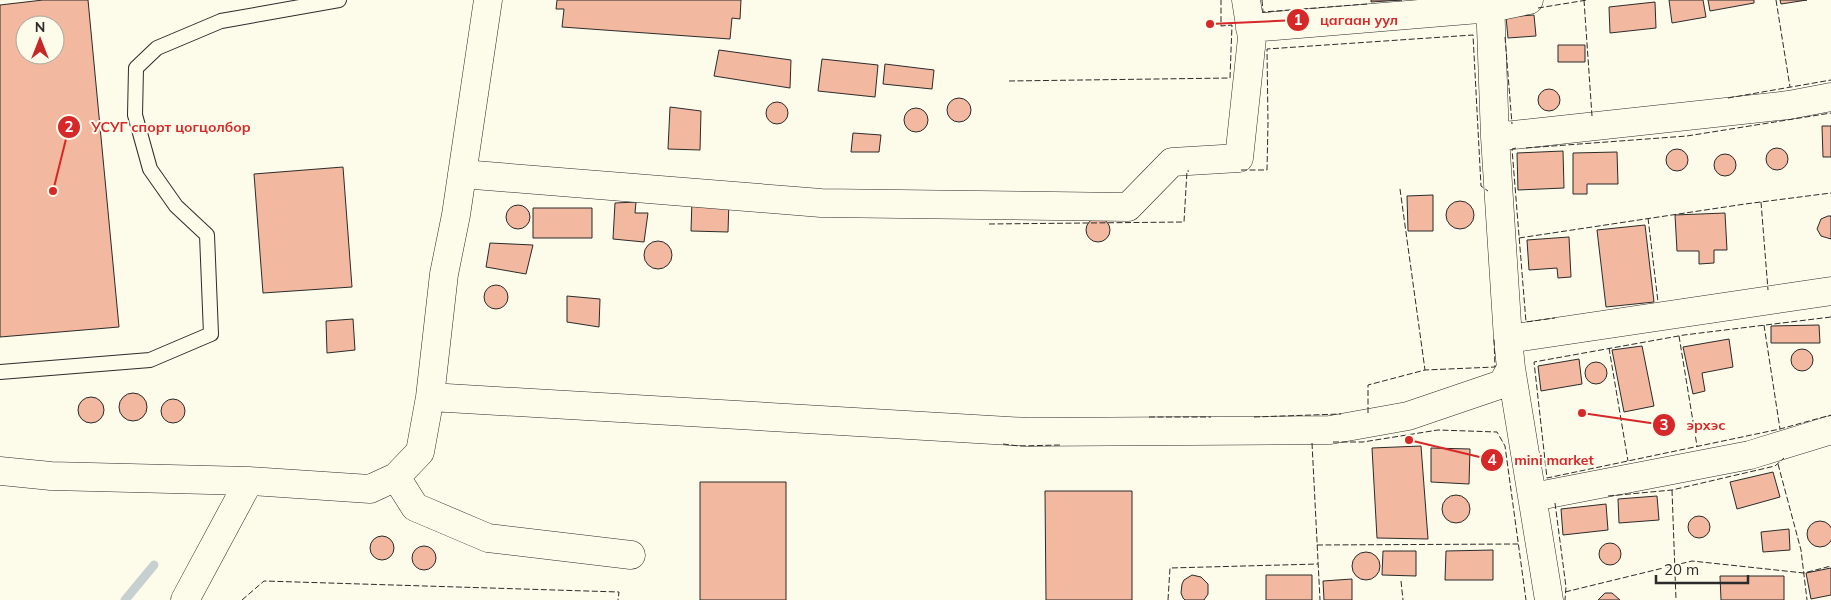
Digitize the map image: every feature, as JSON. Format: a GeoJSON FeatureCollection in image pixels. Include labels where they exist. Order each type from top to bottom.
{"type":"FeatureCollection","features":[{"type":"Feature","properties":{"kind":"street"},"geometry":{"type":"LineString","coordinates":[[0,471],[51,476],[249,481],[370,489],[396,477],[420,452],[430,397],[444,274],[462,174],[488,0]]}},
{"type":"Feature","properties":{"kind":"street"},"geometry":{"type":"LineString","coordinates":[[462,174],[821,203],[1128,207],[1172,162],[1239,158],[1252,38],[1246,0]]}},
{"type":"Feature","properties":{"kind":"street"},"geometry":{"type":"LineString","coordinates":[[1250,28],[1529,0]]}},
{"type":"Feature","properties":{"kind":"street"},"geometry":{"type":"LineString","coordinates":[[1491,4],[1495,137],[1508,339],[1511,368],[1549,600]]}},
{"type":"Feature","properties":{"kind":"street"},"geometry":{"type":"LineString","coordinates":[[1495,137],[1789,105],[1831,97]]}},
{"type":"Feature","properties":{"kind":"street"},"geometry":{"type":"LineString","coordinates":[[1508,339],[1831,291]]}},
{"type":"Feature","properties":{"kind":"street"},"geometry":{"type":"LineString","coordinates":[[430,397],[1028,432],[1330,430],[1408,416],[1502,384],[1511,368]]}},
{"type":"Feature","properties":{"kind":"street"},"geometry":{"type":"LineString","coordinates":[[1533,497],[1750,455],[1831,430]]}},
{"type":"Feature","properties":{"kind":"street"},"geometry":{"type":"LineString","coordinates":[[396,477],[416,507],[488,538],[632,555]]}},
{"type":"Feature","properties":{"kind":"street"},"geometry":{"type":"LineString","coordinates":[[185,600],[249,481]]}},
{"type":"Feature","properties":{"kind":"lane"},"geometry":{"type":"LineString","coordinates":[[0,372],[150,360],[211,334],[207,235],[176,206],[150,169],[134,115],[136,68],[157,48],[221,20],[339,0]]}},
{"type":"Feature","properties":{"kind":"building"},"geometry":{"type":"Polygon","coordinates":[[[43,0],[88,0],[119,327],[0,337],[0,5],[43,0]]]}},
{"type":"Feature","properties":{"kind":"building"},"geometry":{"type":"Polygon","coordinates":[[[557,0],[741,0],[740,19],[732,18],[730,39],[562,27],[564,9],[556,9],[557,0]]]}},
{"type":"Feature","properties":{"kind":"building"},"geometry":{"type":"Polygon","coordinates":[[[1371,0],[1402,0],[1371,2],[1371,0]]]}},
{"type":"Feature","properties":{"kind":"building"},"geometry":{"type":"Polygon","coordinates":[[[1669,0],[1703,0],[1706,17],[1672,23],[1669,0]]]}},
{"type":"Feature","properties":{"kind":"building"},"geometry":{"type":"Polygon","coordinates":[[[1708,0],[1754,0],[1754,3],[1710,11],[1708,0]]]}},
{"type":"Feature","properties":{"kind":"building"},"geometry":{"type":"Polygon","coordinates":[[[1780,0],[1807,0],[1781,4],[1780,0]]]}},
{"type":"Feature","properties":{"kind":"building"},"geometry":{"type":"Polygon","coordinates":[[[1655,2],[1656,28],[1610,33],[1609,7],[1655,2]]]}},
{"type":"Feature","properties":{"kind":"building"},"geometry":{"type":"Polygon","coordinates":[[[1534,15],[1536,36],[1508,38],[1506,17],[1534,15]]]}},
{"type":"Feature","properties":{"kind":"building"},"geometry":{"type":"Polygon","coordinates":[[[1558,45],[1585,45],[1585,62],[1558,62],[1558,45]]]}},
{"type":"Feature","properties":{"kind":"building"},"geometry":{"type":"Polygon","coordinates":[[[719,50],[791,60],[790,88],[714,76],[719,50]]]}},
{"type":"Feature","properties":{"kind":"building"},"geometry":{"type":"Polygon","coordinates":[[[822,59],[878,65],[875,97],[818,91],[822,59]]]}},
{"type":"Feature","properties":{"kind":"building"},"geometry":{"type":"Polygon","coordinates":[[[885,64],[934,70],[932,89],[883,84],[885,64]]]}},
{"type":"Feature","properties":{"kind":"building"},"geometry":{"type":"Polygon","coordinates":[[[1549,89],[1557,92],[1560,100],[1557,108],[1549,111],[1541,108],[1538,100],[1541,92],[1549,89]]]}},
{"type":"Feature","properties":{"kind":"building"},"geometry":{"type":"Polygon","coordinates":[[[959,98],[964,99],[970,105],[970,115],[964,121],[959,122],[954,121],[948,115],[947,110],[948,105],[954,99],[959,98]]]}},
{"type":"Feature","properties":{"kind":"building"},"geometry":{"type":"Polygon","coordinates":[[[777,102],[785,105],[788,113],[785,121],[777,124],[769,121],[766,113],[769,105],[777,102]]]}},
{"type":"Feature","properties":{"kind":"building"},"geometry":{"type":"Polygon","coordinates":[[[670,107],[701,111],[700,150],[668,149],[670,107]]]}},
{"type":"Feature","properties":{"kind":"building"},"geometry":{"type":"Polygon","coordinates":[[[916,108],[924,112],[928,120],[924,128],[916,132],[908,128],[904,120],[908,112],[916,108]]]}},
{"type":"Feature","properties":{"kind":"building"},"geometry":{"type":"Polygon","coordinates":[[[1822,126],[1831,126],[1831,157],[1823,157],[1822,126]]]}},
{"type":"Feature","properties":{"kind":"building"},"geometry":{"type":"Polygon","coordinates":[[[853,133],[881,135],[879,152],[851,152],[853,133]]]}},
{"type":"Feature","properties":{"kind":"building"},"geometry":{"type":"Polygon","coordinates":[[[1777,148],[1785,151],[1788,159],[1785,167],[1777,170],[1769,167],[1766,159],[1769,151],[1777,148]]]}},
{"type":"Feature","properties":{"kind":"building"},"geometry":{"type":"Polygon","coordinates":[[[1677,149],[1685,152],[1688,160],[1685,168],[1677,171],[1669,168],[1666,160],[1669,152],[1677,149]]]}},
{"type":"Feature","properties":{"kind":"building"},"geometry":{"type":"Polygon","coordinates":[[[1563,151],[1564,188],[1518,190],[1517,153],[1563,151]]]}},
{"type":"Feature","properties":{"kind":"building"},"geometry":{"type":"Polygon","coordinates":[[[1617,152],[1618,184],[1587,184],[1587,194],[1573,194],[1573,153],[1617,152]]]}},
{"type":"Feature","properties":{"kind":"building"},"geometry":{"type":"Polygon","coordinates":[[[1725,154],[1733,157],[1736,165],[1733,173],[1725,176],[1717,173],[1714,165],[1717,157],[1725,154]]]}},
{"type":"Feature","properties":{"kind":"building"},"geometry":{"type":"Polygon","coordinates":[[[343,167],[352,287],[263,293],[254,174],[343,167]]]}},
{"type":"Feature","properties":{"kind":"building"},"geometry":{"type":"Polygon","coordinates":[[[1433,195],[1433,231],[1408,231],[1407,196],[1433,195]]]}},
{"type":"Feature","properties":{"kind":"building"},"geometry":{"type":"Polygon","coordinates":[[[692,199],[729,200],[728,232],[691,231],[692,199]]]}},
{"type":"Feature","properties":{"kind":"building"},"geometry":{"type":"Polygon","coordinates":[[[1460,201],[1470,205],[1474,215],[1470,225],[1460,229],[1450,225],[1446,215],[1450,205],[1460,201]]]}},
{"type":"Feature","properties":{"kind":"building"},"geometry":{"type":"Polygon","coordinates":[[[636,202],[635,213],[648,213],[644,242],[613,239],[615,203],[636,202]]]}},
{"type":"Feature","properties":{"kind":"building"},"geometry":{"type":"Polygon","coordinates":[[[518,205],[523,206],[529,212],[529,222],[523,228],[518,229],[513,228],[507,222],[506,217],[507,212],[513,206],[518,205]]]}},
{"type":"Feature","properties":{"kind":"building"},"geometry":{"type":"Polygon","coordinates":[[[533,208],[592,208],[592,238],[533,238],[533,208]]]}},
{"type":"Feature","properties":{"kind":"building"},"geometry":{"type":"Polygon","coordinates":[[[1725,213],[1727,250],[1714,250],[1714,263],[1699,264],[1699,251],[1677,251],[1675,215],[1725,213]]]}},
{"type":"Feature","properties":{"kind":"building"},"geometry":{"type":"Polygon","coordinates":[[[1831,216],[1831,239],[1821,236],[1817,229],[1821,219],[1831,216]]]}},
{"type":"Feature","properties":{"kind":"building"},"geometry":{"type":"Polygon","coordinates":[[[1098,218],[1107,221],[1110,230],[1107,239],[1098,242],[1089,239],[1086,230],[1089,221],[1098,218]]]}},
{"type":"Feature","properties":{"kind":"building"},"geometry":{"type":"Polygon","coordinates":[[[1645,225],[1654,302],[1606,307],[1597,230],[1645,225]]]}},
{"type":"Feature","properties":{"kind":"building"},"geometry":{"type":"Polygon","coordinates":[[[1569,237],[1571,277],[1558,278],[1557,268],[1529,270],[1527,240],[1569,237]]]}},
{"type":"Feature","properties":{"kind":"building"},"geometry":{"type":"Polygon","coordinates":[[[658,241],[668,245],[672,255],[668,265],[658,269],[648,265],[644,255],[648,245],[658,241]]]}},
{"type":"Feature","properties":{"kind":"building"},"geometry":{"type":"Polygon","coordinates":[[[490,243],[533,245],[526,274],[486,267],[490,243]]]}},
{"type":"Feature","properties":{"kind":"building"},"geometry":{"type":"Polygon","coordinates":[[[496,285],[505,288],[508,297],[505,306],[496,309],[487,306],[484,297],[487,288],[496,285]]]}},
{"type":"Feature","properties":{"kind":"building"},"geometry":{"type":"Polygon","coordinates":[[[567,296],[600,299],[599,327],[567,322],[567,296]]]}},
{"type":"Feature","properties":{"kind":"building"},"geometry":{"type":"Polygon","coordinates":[[[353,319],[355,350],[327,353],[326,321],[353,319]]]}},
{"type":"Feature","properties":{"kind":"building"},"geometry":{"type":"Polygon","coordinates":[[[1819,325],[1820,343],[1771,343],[1771,326],[1819,325]]]}},
{"type":"Feature","properties":{"kind":"building"},"geometry":{"type":"Polygon","coordinates":[[[1729,339],[1733,367],[1702,373],[1705,391],[1693,394],[1683,347],[1729,339]]]}},
{"type":"Feature","properties":{"kind":"building"},"geometry":{"type":"Polygon","coordinates":[[[1642,346],[1654,406],[1624,412],[1612,350],[1642,346]]]}},
{"type":"Feature","properties":{"kind":"building"},"geometry":{"type":"Polygon","coordinates":[[[1802,349],[1810,352],[1813,360],[1810,368],[1802,371],[1794,368],[1791,360],[1794,352],[1802,349]]]}},
{"type":"Feature","properties":{"kind":"building"},"geometry":{"type":"Polygon","coordinates":[[[1579,359],[1582,384],[1541,391],[1538,366],[1579,359]]]}},
{"type":"Feature","properties":{"kind":"building"},"geometry":{"type":"Polygon","coordinates":[[[1596,362],[1604,365],[1607,373],[1604,381],[1596,384],[1588,381],[1585,373],[1588,365],[1596,362]]]}},
{"type":"Feature","properties":{"kind":"building"},"geometry":{"type":"Polygon","coordinates":[[[133,393],[143,397],[147,407],[143,417],[133,421],[123,417],[119,407],[123,397],[133,393]]]}},
{"type":"Feature","properties":{"kind":"building"},"geometry":{"type":"Polygon","coordinates":[[[91,397],[100,401],[104,410],[100,419],[91,423],[82,419],[78,410],[82,401],[91,397]]]}},
{"type":"Feature","properties":{"kind":"building"},"geometry":{"type":"Polygon","coordinates":[[[173,399],[181,403],[185,411],[181,419],[173,423],[165,419],[161,411],[165,403],[173,399]]]}},
{"type":"Feature","properties":{"kind":"building"},"geometry":{"type":"Polygon","coordinates":[[[1421,446],[1428,539],[1377,538],[1372,448],[1421,446]]]}},
{"type":"Feature","properties":{"kind":"building"},"geometry":{"type":"Polygon","coordinates":[[[1431,448],[1470,449],[1469,484],[1431,482],[1431,448]]]}},
{"type":"Feature","properties":{"kind":"building"},"geometry":{"type":"Polygon","coordinates":[[[1773,472],[1780,497],[1737,509],[1730,482],[1773,472]]]}},
{"type":"Feature","properties":{"kind":"building"},"geometry":{"type":"Polygon","coordinates":[[[700,482],[786,482],[786,600],[700,600],[700,482]]]}},
{"type":"Feature","properties":{"kind":"building"},"geometry":{"type":"Polygon","coordinates":[[[1045,491],[1132,491],[1132,600],[1046,600],[1045,491]]]}},
{"type":"Feature","properties":{"kind":"building"},"geometry":{"type":"Polygon","coordinates":[[[1456,495],[1466,499],[1470,509],[1466,519],[1456,523],[1446,519],[1442,509],[1446,499],[1456,495]]]}},
{"type":"Feature","properties":{"kind":"building"},"geometry":{"type":"Polygon","coordinates":[[[1657,496],[1659,520],[1619,523],[1618,499],[1657,496]]]}},
{"type":"Feature","properties":{"kind":"building"},"geometry":{"type":"Polygon","coordinates":[[[1606,504],[1608,530],[1563,535],[1561,509],[1606,504]]]}},
{"type":"Feature","properties":{"kind":"building"},"geometry":{"type":"Polygon","coordinates":[[[1699,516],[1707,519],[1710,527],[1707,535],[1699,538],[1691,535],[1688,527],[1691,519],[1699,516]]]}},
{"type":"Feature","properties":{"kind":"building"},"geometry":{"type":"Polygon","coordinates":[[[1820,521],[1829,525],[1833,534],[1829,543],[1820,547],[1811,543],[1807,534],[1811,525],[1820,521]]]}},
{"type":"Feature","properties":{"kind":"building"},"geometry":{"type":"Polygon","coordinates":[[[1789,529],[1790,550],[1763,552],[1761,532],[1789,529]]]}},
{"type":"Feature","properties":{"kind":"building"},"geometry":{"type":"Polygon","coordinates":[[[382,536],[391,539],[394,548],[391,557],[382,560],[373,557],[370,548],[373,539],[382,536]]]}},
{"type":"Feature","properties":{"kind":"building"},"geometry":{"type":"Polygon","coordinates":[[[1610,543],[1618,546],[1621,554],[1618,562],[1610,565],[1602,562],[1599,554],[1602,546],[1610,543]]]}},
{"type":"Feature","properties":{"kind":"building"},"geometry":{"type":"Polygon","coordinates":[[[424,546],[433,549],[436,558],[433,567],[424,570],[415,567],[412,558],[415,549],[424,546]]]}},
{"type":"Feature","properties":{"kind":"building"},"geometry":{"type":"Polygon","coordinates":[[[1493,550],[1493,580],[1445,580],[1446,551],[1493,550]]]}},
{"type":"Feature","properties":{"kind":"building"},"geometry":{"type":"Polygon","coordinates":[[[1383,551],[1416,551],[1416,576],[1382,575],[1383,551]]]}},
{"type":"Feature","properties":{"kind":"building"},"geometry":{"type":"Polygon","coordinates":[[[1366,552],[1376,556],[1380,566],[1376,576],[1366,580],[1356,576],[1352,566],[1356,556],[1366,552]]]}},
{"type":"Feature","properties":{"kind":"building"},"geometry":{"type":"Polygon","coordinates":[[[1831,568],[1831,595],[1811,599],[1806,573],[1831,568]]]}},
{"type":"Feature","properties":{"kind":"building"},"geometry":{"type":"Polygon","coordinates":[[[1192,575],[1201,577],[1208,584],[1208,594],[1204,600],[1185,600],[1183,598],[1181,593],[1182,584],[1184,580],[1192,575]]]}},
{"type":"Feature","properties":{"kind":"building"},"geometry":{"type":"Polygon","coordinates":[[[1266,575],[1312,575],[1312,600],[1266,600],[1266,575]]]}},
{"type":"Feature","properties":{"kind":"building"},"geometry":{"type":"Polygon","coordinates":[[[1720,576],[1784,576],[1784,600],[1721,600],[1720,576]]]}},
{"type":"Feature","properties":{"kind":"building"},"geometry":{"type":"Polygon","coordinates":[[[1352,579],[1352,600],[1324,600],[1323,581],[1352,579]]]}},
{"type":"Feature","properties":{"kind":"building"},"geometry":{"type":"Polygon","coordinates":[[[1605,593],[1612,593],[1620,600],[1598,600],[1605,593]]]}},
{"type":"Feature","properties":{"kind":"waterway"},"geometry":{"type":"LineString","coordinates":[[125,600],[154,565]]}},
{"type":"Feature","properties":{"kind":"fence"},"geometry":{"type":"LineString","coordinates":[[1009,81],[1230,78],[1232,25],[1221,26],[1221,0]]}},
{"type":"Feature","properties":{"kind":"fence"},"geometry":{"type":"LineString","coordinates":[[1262,0],[1263,12],[1367,4]]}},
{"type":"Feature","properties":{"kind":"fence"},"geometry":{"type":"LineString","coordinates":[[1584,0],[1592,116]]}},
{"type":"Feature","properties":{"kind":"fence"},"geometry":{"type":"LineString","coordinates":[[1538,8],[1587,0]]}},
{"type":"Feature","properties":{"kind":"fence"},"geometry":{"type":"LineString","coordinates":[[1776,0],[1790,87]]}},
{"type":"Feature","properties":{"kind":"fence"},"geometry":{"type":"LineString","coordinates":[[1241,170],[1267,170],[1267,49],[1473,35],[1481,186],[1488,191]]}},
{"type":"Feature","properties":{"kind":"fence"},"geometry":{"type":"LineString","coordinates":[[1505,37],[1512,124]]}},
{"type":"Feature","properties":{"kind":"fence"},"geometry":{"type":"LineString","coordinates":[[1728,98],[1831,80]]}},
{"type":"Feature","properties":{"kind":"fence"},"geometry":{"type":"LineString","coordinates":[[1526,148],[1687,136],[1831,113]]}},
{"type":"Feature","properties":{"kind":"fence"},"geometry":{"type":"LineString","coordinates":[[1516,148],[1512,149],[1526,322],[1555,318]]}},
{"type":"Feature","properties":{"kind":"fence"},"geometry":{"type":"LineString","coordinates":[[989,224],[1184,222],[1187,171],[1189,171]]}},
{"type":"Feature","properties":{"kind":"fence"},"geometry":{"type":"LineString","coordinates":[[1400,189],[1425,370]]}},
{"type":"Feature","properties":{"kind":"fence"},"geometry":{"type":"LineString","coordinates":[[1519,238],[1831,193]]}},
{"type":"Feature","properties":{"kind":"fence"},"geometry":{"type":"LineString","coordinates":[[1761,202],[1768,290]]}},
{"type":"Feature","properties":{"kind":"fence"},"geometry":{"type":"LineString","coordinates":[[1648,218],[1658,302]]}},
{"type":"Feature","properties":{"kind":"fence"},"geometry":{"type":"LineString","coordinates":[[1831,317],[1684,335],[1534,362],[1547,478],[1780,429],[1831,415]]}},
{"type":"Feature","properties":{"kind":"fence"},"geometry":{"type":"LineString","coordinates":[[1764,325],[1780,429]]}},
{"type":"Feature","properties":{"kind":"fence"},"geometry":{"type":"LineString","coordinates":[[1679,336],[1697,446]]}},
{"type":"Feature","properties":{"kind":"fence"},"geometry":{"type":"LineString","coordinates":[[1368,413],[1368,385],[1425,370],[1495,367],[1494,339]]}},
{"type":"Feature","properties":{"kind":"fence"},"geometry":{"type":"LineString","coordinates":[[1609,348],[1628,461]]}},
{"type":"Feature","properties":{"kind":"fence"},"geometry":{"type":"LineString","coordinates":[[1254,417],[1341,414]]}},
{"type":"Feature","properties":{"kind":"fence"},"geometry":{"type":"LineString","coordinates":[[1149,417],[1211,417]]}},
{"type":"Feature","properties":{"kind":"fence"},"geometry":{"type":"LineString","coordinates":[[1333,442],[1363,442],[1438,430],[1497,432],[1505,446],[1526,600]]}},
{"type":"Feature","properties":{"kind":"fence"},"geometry":{"type":"LineString","coordinates":[[1312,443],[1320,600]]}},
{"type":"Feature","properties":{"kind":"fence"},"geometry":{"type":"LineString","coordinates":[[1003,444],[1019,446],[1060,445]]}},
{"type":"Feature","properties":{"kind":"fence"},"geometry":{"type":"LineString","coordinates":[[1608,496],[1672,490],[1775,466],[1784,458]]}},
{"type":"Feature","properties":{"kind":"fence"},"geometry":{"type":"LineString","coordinates":[[1778,464],[1801,550],[1807,600]]}},
{"type":"Feature","properties":{"kind":"fence"},"geometry":{"type":"LineString","coordinates":[[1672,490],[1676,600]]}},
{"type":"Feature","properties":{"kind":"fence"},"geometry":{"type":"LineString","coordinates":[[1555,503],[1566,587],[1565,600]]}},
{"type":"Feature","properties":{"kind":"fence"},"geometry":{"type":"LineString","coordinates":[[1317,545],[1518,544]]}},
{"type":"Feature","properties":{"kind":"fence"},"geometry":{"type":"LineString","coordinates":[[1565,592],[1692,561],[1804,573],[1831,566]]}},
{"type":"Feature","properties":{"kind":"fence"},"geometry":{"type":"LineString","coordinates":[[1168,600],[1170,568],[1318,564]]}},
{"type":"Feature","properties":{"kind":"fence"},"geometry":{"type":"LineString","coordinates":[[242,600],[264,581],[619,592],[618,600]]}},
{"type":"Feature","properties":{"kind":"fence"},"geometry":{"type":"LineString","coordinates":[[1401,581],[1403,600]]}},
{"type":"Feature","properties":{"kind":"place","name":"цагаан уул"},"geometry":{"type":"Point","coordinates":[1210,24]}},
{"type":"Feature","properties":{"kind":"place","name":"УСУГ спорт цогцолбор"},"geometry":{"type":"Point","coordinates":[53,191]}},
{"type":"Feature","properties":{"kind":"place","name":"эрхэс"},"geometry":{"type":"Point","coordinates":[1582,413]}},
{"type":"Feature","properties":{"kind":"place","name":"mini market"},"geometry":{"type":"Point","coordinates":[1409,440]}}]}
